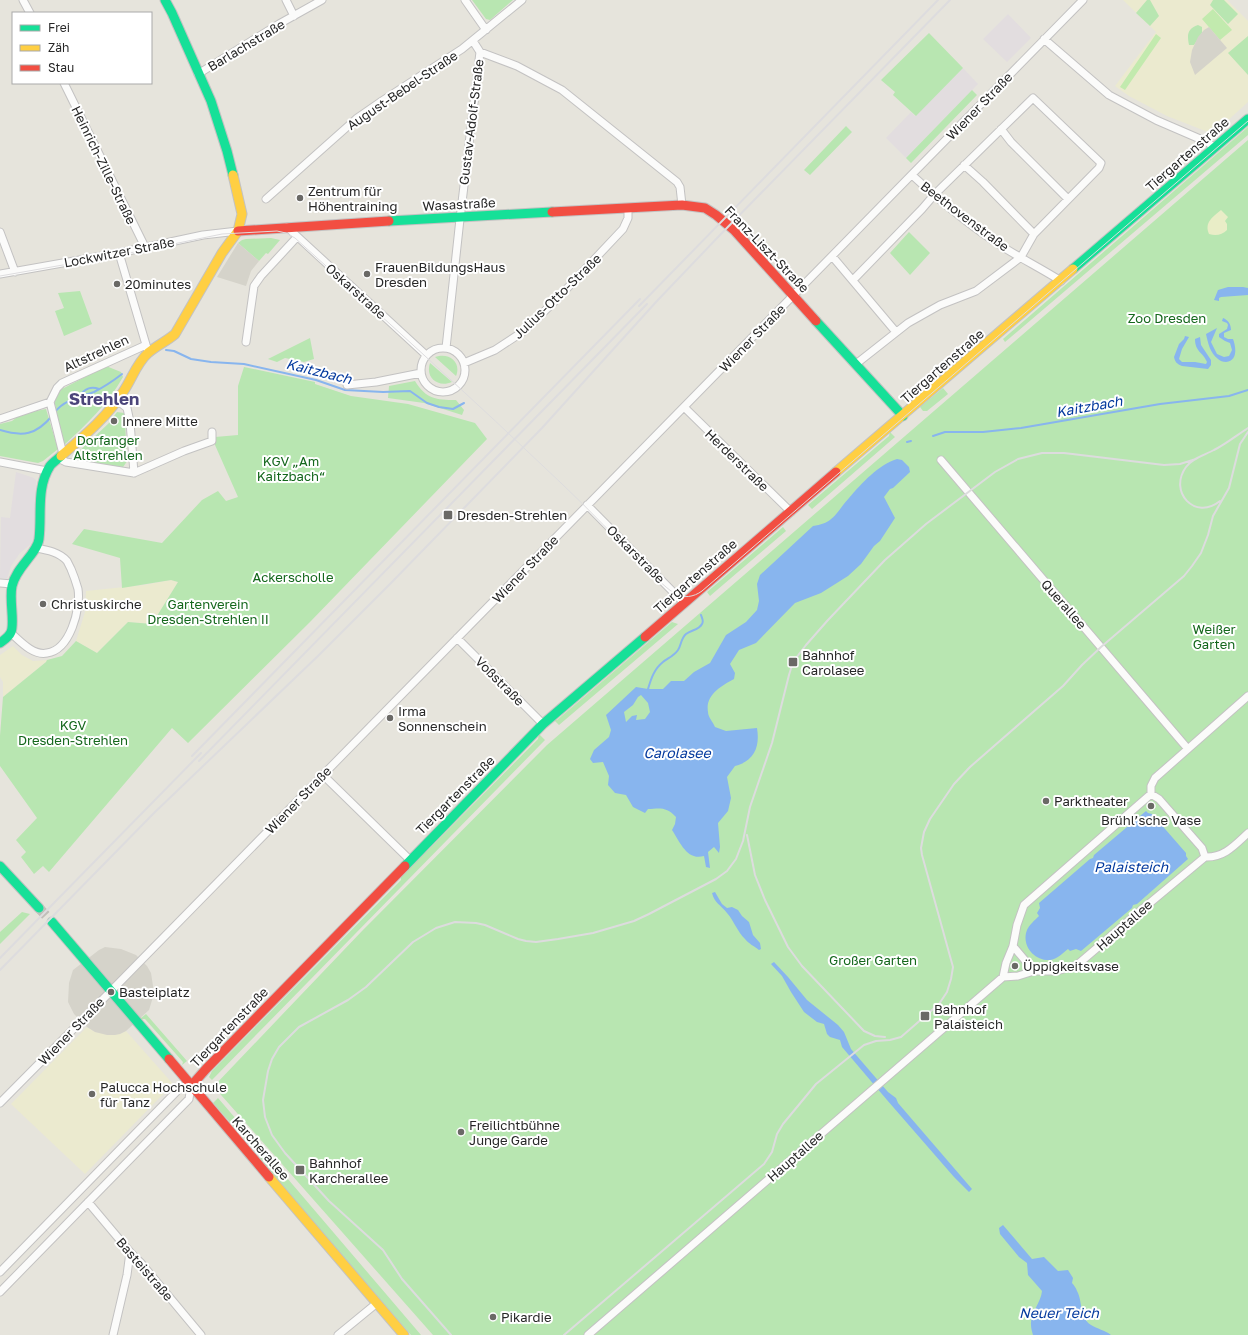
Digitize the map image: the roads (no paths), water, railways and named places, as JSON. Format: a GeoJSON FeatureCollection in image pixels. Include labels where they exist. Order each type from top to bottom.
{"type":"FeatureCollection","features":[{"type":"Feature","properties":{"kind":"street"},"geometry":{"type":"LineString","coordinates":[[23,0],[29,12]]}},
{"type":"Feature","properties":{"kind":"street"},"geometry":{"type":"LineString","coordinates":[[0,643],[11,633],[12,625],[10,608],[12,584],[17,572],[36,548],[39,540],[42,486],[47,471],[51,465],[98,423],[118,400],[147,349],[167,341],[174,334],[222,253],[238,231],[242,214],[227,151],[211,101],[165,0]]}},
{"type":"Feature","properties":{"kind":"street","name":"Barlachstraße"},"geometry":{"type":"LineString","coordinates":[[286,0],[294,16]]}},
{"type":"Feature","properties":{"kind":"street","name":"Barlachstraße"},"geometry":{"type":"LineString","coordinates":[[198,74],[322,0]]}},
{"type":"Feature","properties":{"kind":"street"},"geometry":{"type":"LineString","coordinates":[[465,0],[486,30]]}},
{"type":"Feature","properties":{"kind":"street","name":"August-Bebel-Straße"},"geometry":{"type":"LineString","coordinates":[[266,199],[356,119],[473,41],[522,0]]}},
{"type":"Feature","properties":{"kind":"street","name":"Wiener Straße"},"geometry":{"type":"LineString","coordinates":[[0,1103],[1083,0]]}},
{"type":"Feature","properties":{"kind":"street"},"geometry":{"type":"LineString","coordinates":[[1044,39],[1109,95],[1156,120],[1207,142],[1215,148]]}},
{"type":"Feature","properties":{"kind":"street","name":"Gustav-Adolf-Straße"},"geometry":{"type":"LineString","coordinates":[[446,348],[480,52],[473,41]]}},
{"type":"Feature","properties":{"kind":"street"},"geometry":{"type":"LineString","coordinates":[[480,52],[517,66],[562,90],[677,182],[680,187],[682,205]]}},
{"type":"Feature","properties":{"kind":"street","name":"Heinrich-Zille-Straße"},"geometry":{"type":"LineString","coordinates":[[64,84],[145,248]]}},
{"type":"Feature","properties":{"kind":"street"},"geometry":{"type":"LineString","coordinates":[[853,280],[934,195],[1032,98],[1101,163],[1099,168],[1034,234],[1021,257],[976,291],[934,307],[896,332],[856,364]]}},
{"type":"Feature","properties":{"kind":"street","name":"Tiergartenstraße"},"geometry":{"type":"LineString","coordinates":[[0,1292],[189,1099],[191,1086],[211,1064],[543,724],[1248,119]]}},
{"type":"Feature","properties":{"kind":"street"},"geometry":{"type":"LineString","coordinates":[[1001,129],[1011,142],[1068,199]]}},
{"type":"Feature","properties":{"kind":"street"},"geometry":{"type":"LineString","coordinates":[[964,165],[983,182],[1034,234]]}},
{"type":"Feature","properties":{"kind":"street","name":"Beethovenstraße"},"geometry":{"type":"LineString","coordinates":[[912,175],[934,195],[987,236],[1061,281]]}},
{"type":"Feature","properties":{"kind":"street","name":"Wasastraße"},"geometry":{"type":"LineString","coordinates":[[238,231],[682,205]]}},
{"type":"Feature","properties":{"kind":"street","name":"Franz-Liszt-Straße"},"geometry":{"type":"LineString","coordinates":[[682,205],[702,207],[716,214],[734,230],[903,416]]}},
{"type":"Feature","properties":{"kind":"street","name":"Julius-Otto-Straße"},"geometry":{"type":"LineString","coordinates":[[464,363],[495,350],[524,331],[557,299],[623,229],[628,218],[628,208]]}},
{"type":"Feature","properties":{"kind":"street","name":"Oskarstraße"},"geometry":{"type":"LineString","coordinates":[[286,227],[426,354]]}},
{"type":"Feature","properties":{"kind":"street","name":"Lockwitzer Straße"},"geometry":{"type":"LineString","coordinates":[[0,274],[145,248],[207,234],[238,231]]}},
{"type":"Feature","properties":{"kind":"street"},"geometry":{"type":"LineString","coordinates":[[0,232],[15,272]]}},
{"type":"Feature","properties":{"kind":"street"},"geometry":{"type":"LineString","coordinates":[[246,342],[254,286],[297,237]]}},
{"type":"Feature","properties":{"kind":"street"},"geometry":{"type":"LineString","coordinates":[[119,253],[147,349]]}},
{"type":"Feature","properties":{"kind":"street"},"geometry":{"type":"LineString","coordinates":[[832,256],[896,332]]}},
{"type":"Feature","properties":{"kind":"street","name":"Altstrehlen"},"geometry":{"type":"LineString","coordinates":[[50,402],[57,388],[62,383],[137,348],[147,349]]}},
{"type":"Feature","properties":{"kind":"street"},"geometry":{"type":"LineString","coordinates":[[434,349],[452,349],[457,352],[464,363],[464,376],[461,383],[453,390],[439,392],[432,390],[423,380],[421,373],[422,361],[426,354],[434,349]]}},
{"type":"Feature","properties":{"kind":"street"},"geometry":{"type":"LineString","coordinates":[[347,385],[376,382],[421,373]]}},
{"type":"Feature","properties":{"kind":"street"},"geometry":{"type":"LineString","coordinates":[[118,400],[127,408],[130,422],[134,473]]}},
{"type":"Feature","properties":{"kind":"street"},"geometry":{"type":"LineString","coordinates":[[0,419],[50,402],[55,418],[61,456],[66,462],[134,473],[184,451],[212,441],[212,432]]}},
{"type":"Feature","properties":{"kind":"street","name":"Herderstraße"},"geometry":{"type":"LineString","coordinates":[[684,407],[790,512]]}},
{"type":"Feature","properties":{"kind":"street","name":"Querallee"},"geometry":{"type":"LineString","coordinates":[[941,460],[1188,749]]}},
{"type":"Feature","properties":{"kind":"street"},"geometry":{"type":"LineString","coordinates":[[0,462],[47,471]]}},
{"type":"Feature","properties":{"kind":"street","name":"Oskarstraße"},"geometry":{"type":"LineString","coordinates":[[587,505],[684,603]]}},
{"type":"Feature","properties":{"kind":"street"},"geometry":{"type":"LineString","coordinates":[[11,633],[33,651],[47,654],[58,648],[70,634],[77,612],[78,591],[74,576],[67,561],[54,552],[36,548]]}},
{"type":"Feature","properties":{"kind":"street"},"geometry":{"type":"LineString","coordinates":[[0,583],[12,584]]}},
{"type":"Feature","properties":{"kind":"street","name":"Voßstraße"},"geometry":{"type":"LineString","coordinates":[[457,638],[543,724]]}},
{"type":"Feature","properties":{"kind":"street"},"geometry":{"type":"LineString","coordinates":[[1205,857],[1202,848],[1159,799],[1152,794],[1151,786],[1155,778],[1248,696]]}},
{"type":"Feature","properties":{"kind":"street"},"geometry":{"type":"LineString","coordinates":[[323,775],[410,860]]}},
{"type":"Feature","properties":{"kind":"street"},"geometry":{"type":"LineString","coordinates":[[1003,977],[1006,962],[1013,946],[1017,925],[1024,905],[1152,794]]}},
{"type":"Feature","properties":{"kind":"street","name":"Hauptallee"},"geometry":{"type":"LineString","coordinates":[[588,1335],[1003,977],[1018,976],[1034,970],[1057,971],[1077,965],[1205,857],[1224,854],[1248,834]]}},
{"type":"Feature","properties":{"kind":"street"},"geometry":{"type":"LineString","coordinates":[[0,866],[39,908]]}},
{"type":"Feature","properties":{"kind":"street","name":"Karcherallee"},"geometry":{"type":"LineString","coordinates":[[52,922],[404,1335]]}},
{"type":"Feature","properties":{"kind":"street"},"geometry":{"type":"LineString","coordinates":[[1013,946],[1034,970]]}},
{"type":"Feature","properties":{"kind":"street","name":"Tiergartenstraße"},"geometry":{"type":"LineString","coordinates":[[0,1272],[179,1089],[191,1086]]}},
{"type":"Feature","properties":{"kind":"street","name":"Basteistraße"},"geometry":{"type":"LineString","coordinates":[[88,1202],[201,1335]]}},
{"type":"Feature","properties":{"kind":"street"},"geometry":{"type":"LineString","coordinates":[[113,1335],[127,1276],[130,1252]]}},
{"type":"Feature","properties":{"kind":"street"},"geometry":{"type":"LineString","coordinates":[[338,1335],[377,1303]]}},
{"type":"Feature","properties":{"kind":"water"},"geometry":{"type":"Polygon","coordinates":[[[1228,287],[1248,288],[1248,295],[1221,297],[1219,298],[1219,301],[1214,300],[1218,290],[1228,287]]]}},
{"type":"Feature","properties":{"kind":"water"},"geometry":{"type":"Polygon","coordinates":[[[1223,318],[1229,322],[1231,330],[1224,333],[1224,337],[1233,339],[1235,346],[1233,359],[1226,362],[1223,362],[1215,357],[1210,348],[1206,334],[1217,328],[1211,342],[1217,354],[1224,357],[1229,356],[1232,350],[1230,343],[1219,337],[1219,334],[1227,329],[1228,325],[1222,321],[1223,318]]]}},
{"type":"Feature","properties":{"kind":"water"},"geometry":{"type":"Polygon","coordinates":[[[1185,336],[1189,337],[1182,349],[1179,359],[1182,362],[1206,364],[1207,362],[1196,347],[1195,343],[1195,339],[1200,337],[1201,345],[1211,360],[1211,365],[1208,369],[1182,366],[1176,362],[1174,357],[1179,344],[1185,336]]]}},
{"type":"Feature","properties":{"kind":"water","name":"Carolasee"},"geometry":{"type":"Polygon","coordinates":[[[897,459],[902,460],[909,467],[910,472],[890,489],[884,497],[895,518],[880,541],[874,546],[861,564],[848,576],[821,593],[795,603],[756,643],[739,650],[730,664],[735,673],[734,679],[719,688],[711,696],[708,706],[708,714],[715,727],[726,731],[757,728],[758,741],[752,757],[742,764],[735,766],[727,777],[731,798],[728,811],[718,823],[719,853],[714,847],[708,852],[710,868],[706,867],[704,856],[693,856],[678,840],[672,830],[676,817],[670,811],[660,808],[648,809],[645,813],[633,807],[626,795],[615,793],[608,785],[609,776],[603,762],[593,763],[590,759],[594,750],[609,737],[611,730],[606,715],[636,687],[663,689],[671,681],[684,681],[694,672],[710,663],[726,635],[746,622],[757,610],[759,601],[757,584],[760,575],[813,526],[820,525],[831,520],[865,481],[877,470],[897,459]],[[641,695],[638,697],[633,705],[624,712],[626,722],[632,716],[637,715],[636,720],[645,719],[650,712],[648,703],[641,695]]]}},
{"type":"Feature","properties":{"kind":"water","name":"Palaisteich"},"geometry":{"type":"Polygon","coordinates":[[[1146,811],[1152,814],[1186,853],[1188,859],[1081,951],[1076,949],[1070,951],[1068,949],[1050,960],[1044,960],[1034,955],[1027,946],[1026,936],[1029,926],[1039,916],[1037,913],[1040,908],[1039,903],[1146,811]]]}},
{"type":"Feature","properties":{"kind":"water"},"geometry":{"type":"Polygon","coordinates":[[[715,892],[722,904],[727,908],[732,907],[738,910],[749,922],[753,935],[760,943],[761,949],[759,950],[742,936],[729,916],[716,902],[712,893],[715,892]]]}},
{"type":"Feature","properties":{"kind":"water"},"geometry":{"type":"Polygon","coordinates":[[[774,962],[807,1000],[838,1025],[844,1032],[851,1049],[888,1092],[896,1098],[898,1103],[972,1189],[969,1192],[954,1177],[842,1047],[840,1040],[830,1037],[827,1034],[824,1024],[817,1022],[804,1012],[782,976],[771,964],[774,962]]]}},
{"type":"Feature","properties":{"kind":"water","name":"Neuer Teich"},"geometry":{"type":"Polygon","coordinates":[[[1003,1225],[1032,1259],[1044,1257],[1058,1271],[1068,1270],[1073,1278],[1072,1283],[1079,1295],[1083,1314],[1087,1322],[1111,1335],[1033,1335],[1031,1327],[1032,1316],[1040,1300],[1042,1291],[1028,1275],[1027,1263],[1019,1257],[1000,1234],[999,1228],[1003,1225]]]}},
{"type":"Feature","properties":{"kind":"waterway","name":"Kaitzbach"},"geometry":{"type":"LineString","coordinates":[[166,350],[174,351],[191,359],[244,364],[316,380],[345,390],[383,392],[410,391],[427,403],[439,407],[453,409],[464,403]]}},
{"type":"Feature","properties":{"kind":"waterway","name":"Kaitzbach"},"geometry":{"type":"LineString","coordinates":[[55,412],[68,402],[94,392],[122,374]]}},
{"type":"Feature","properties":{"kind":"waterway","name":"Kaitzbach"},"geometry":{"type":"LineString","coordinates":[[80,396],[88,389],[99,389]]}},
{"type":"Feature","properties":{"kind":"waterway","name":"Kaitzbach"},"geometry":{"type":"LineString","coordinates":[[933,436],[945,432],[983,432],[1021,428],[1160,404],[1229,396],[1248,390]]}},
{"type":"Feature","properties":{"kind":"waterway","name":"Kaitzbach"},"geometry":{"type":"LineString","coordinates":[[0,430],[22,434],[29,433],[35,431],[52,416]]}},
{"type":"Feature","properties":{"kind":"waterway","name":"Kaitzbach"},"geometry":{"type":"LineString","coordinates":[[907,442],[911,441]]}},
{"type":"Feature","properties":{"kind":"waterway","name":"Kaitzbach"},"geometry":{"type":"LineString","coordinates":[[648,689],[657,668],[676,652],[686,634],[701,626],[703,622],[701,615]]}},
{"type":"Feature","properties":{"kind":"tunnel"},"geometry":{"type":"LineString","coordinates":[[39,908],[52,922]]}},
{"type":"Feature","properties":{"kind":"tram line"},"geometry":{"type":"LineString","coordinates":[[0,276],[120,255],[222,234],[277,231],[286,233],[295,238],[495,421],[572,493],[662,584],[677,595],[685,597],[696,595],[702,591],[1248,121]]}},
{"type":"Feature","properties":{"kind":"railway"},"geometry":{"type":"LineString","coordinates":[[639,306],[938,0]]}},
{"type":"Feature","properties":{"kind":"railway"},"geometry":{"type":"LineString","coordinates":[[0,970],[154,813],[319,655],[391,583],[542,428],[656,302],[720,235],[950,0]]}},
{"type":"Feature","properties":{"kind":"railway"},"geometry":{"type":"LineString","coordinates":[[192,756],[640,299]]}},
{"type":"Feature","properties":{"kind":"railway"},"geometry":{"type":"LineString","coordinates":[[199,761],[647,304]]}},
{"type":"Feature","properties":{"kind":"railway"},"geometry":{"type":"LineString","coordinates":[[1220,501],[1211,506],[1202,508],[1194,506],[1187,501],[1182,494],[1180,486],[1181,476],[1186,467],[1192,461],[1218,448],[1248,428]]}},
{"type":"Feature","properties":{"kind":"railway"},"geometry":{"type":"LineString","coordinates":[[564,1335],[764,1164],[772,1152],[777,1134],[783,1124],[816,1084],[864,1045],[876,1041],[890,1040],[901,1037],[939,1004],[947,992],[953,967],[922,855],[921,848],[924,832],[930,819],[954,784],[970,767],[1063,686],[1101,647],[1184,576],[1201,553],[1213,516],[1229,488],[1240,444],[1248,432]]}},
{"type":"Feature","properties":{"kind":"railway"},"geometry":{"type":"LineString","coordinates":[[451,1335],[402,1279],[383,1250],[329,1201],[285,1153],[272,1135],[265,1117],[263,1100],[268,1071],[272,1059],[279,1047],[299,1027],[348,1000],[366,987],[413,942],[436,928],[455,922],[476,923],[485,925],[518,939],[536,942],[593,933],[634,921],[716,879],[727,871],[736,859],[743,841],[750,807],[772,743],[793,662],[828,620],[885,560],[926,524],[995,472],[1018,459],[1042,453],[1064,453],[1164,465],[1180,464],[1196,459]]}},
{"type":"Feature","properties":{"kind":"railway"},"geometry":{"type":"LineString","coordinates":[[0,958],[201,753]]}},
{"type":"Feature","properties":{"kind":"railway"},"geometry":{"type":"LineString","coordinates":[[747,835],[755,875],[765,900],[788,947],[802,966],[864,1031],[875,1036],[885,1037]]}},
{"type":"Feature","properties":{"kind":"place","name":"Zentrum für Höhentraining"},"geometry":{"type":"Point","coordinates":[300,198]}},
{"type":"Feature","properties":{"kind":"place","name":"FrauenBildungsHaus Dresden"},"geometry":{"type":"Point","coordinates":[367,274]}},
{"type":"Feature","properties":{"kind":"place","name":"20minutes"},"geometry":{"type":"Point","coordinates":[117,284]}},
{"type":"Feature","properties":{"kind":"place","name":"Innere Mitte"},"geometry":{"type":"Point","coordinates":[114,421]}},
{"type":"Feature","properties":{"kind":"place","name":"Dresden-Strehlen"},"geometry":{"type":"Point","coordinates":[448,515]}},
{"type":"Feature","properties":{"kind":"place","name":"Christuskirche"},"geometry":{"type":"Point","coordinates":[43,604]}},
{"type":"Feature","properties":{"kind":"place","name":"Bahnhof Carolasee"},"geometry":{"type":"Point","coordinates":[793,662]}},
{"type":"Feature","properties":{"kind":"place","name":"Irma Sonnenschein"},"geometry":{"type":"Point","coordinates":[390,718]}},
{"type":"Feature","properties":{"kind":"place","name":"Parktheater"},"geometry":{"type":"Point","coordinates":[1046,801]}},
{"type":"Feature","properties":{"kind":"place","name":"Brühl’sche Vase"},"geometry":{"type":"Point","coordinates":[1151,806]}},
{"type":"Feature","properties":{"kind":"place","name":"Üppigkeitsvase"},"geometry":{"type":"Point","coordinates":[1015,966]}},
{"type":"Feature","properties":{"kind":"place","name":"Basteiplatz"},"geometry":{"type":"Point","coordinates":[111,992]}},
{"type":"Feature","properties":{"kind":"place","name":"Bahnhof Palaisteich"},"geometry":{"type":"Point","coordinates":[925,1016]}},
{"type":"Feature","properties":{"kind":"place","name":"Palucca Hochschule für Tanz"},"geometry":{"type":"Point","coordinates":[92,1094]}},
{"type":"Feature","properties":{"kind":"place","name":"Freilichtbühne Junge Garde"},"geometry":{"type":"Point","coordinates":[461,1132]}},
{"type":"Feature","properties":{"kind":"place","name":"Bahnhof Karcherallee"},"geometry":{"type":"Point","coordinates":[300,1170]}},
{"type":"Feature","properties":{"kind":"place","name":"Pikardie"},"geometry":{"type":"Point","coordinates":[493,1317]}},
{"type":"Feature","properties":{"kind":"district","name":"Strehlen"},"geometry":{"type":"Point","coordinates":[104,398]}},
{"type":"Feature","properties":{"kind":"park label","name":"Zoo Dresden"},"geometry":{"type":"Point","coordinates":[1167,318]}},
{"type":"Feature","properties":{"kind":"park label","name":"Dorfanger Altstrehlen"},"geometry":{"type":"Point","coordinates":[108,448]}},
{"type":"Feature","properties":{"kind":"park label","name":"KGV „Am Kaitzbach“"},"geometry":{"type":"Point","coordinates":[291,468]}},
{"type":"Feature","properties":{"kind":"park label","name":"Ackerscholle"},"geometry":{"type":"Point","coordinates":[293,577]}},
{"type":"Feature","properties":{"kind":"park label","name":"Gartenverein Dresden-Strehlen II"},"geometry":{"type":"Point","coordinates":[208,612]}},
{"type":"Feature","properties":{"kind":"park label","name":"Weißer Garten"},"geometry":{"type":"Point","coordinates":[1214,636]}},
{"type":"Feature","properties":{"kind":"park label","name":"KGV Dresden-Strehlen"},"geometry":{"type":"Point","coordinates":[73,732]}},
{"type":"Feature","properties":{"kind":"park label","name":"Großer Garten"},"geometry":{"type":"Point","coordinates":[873,960]}}]}
